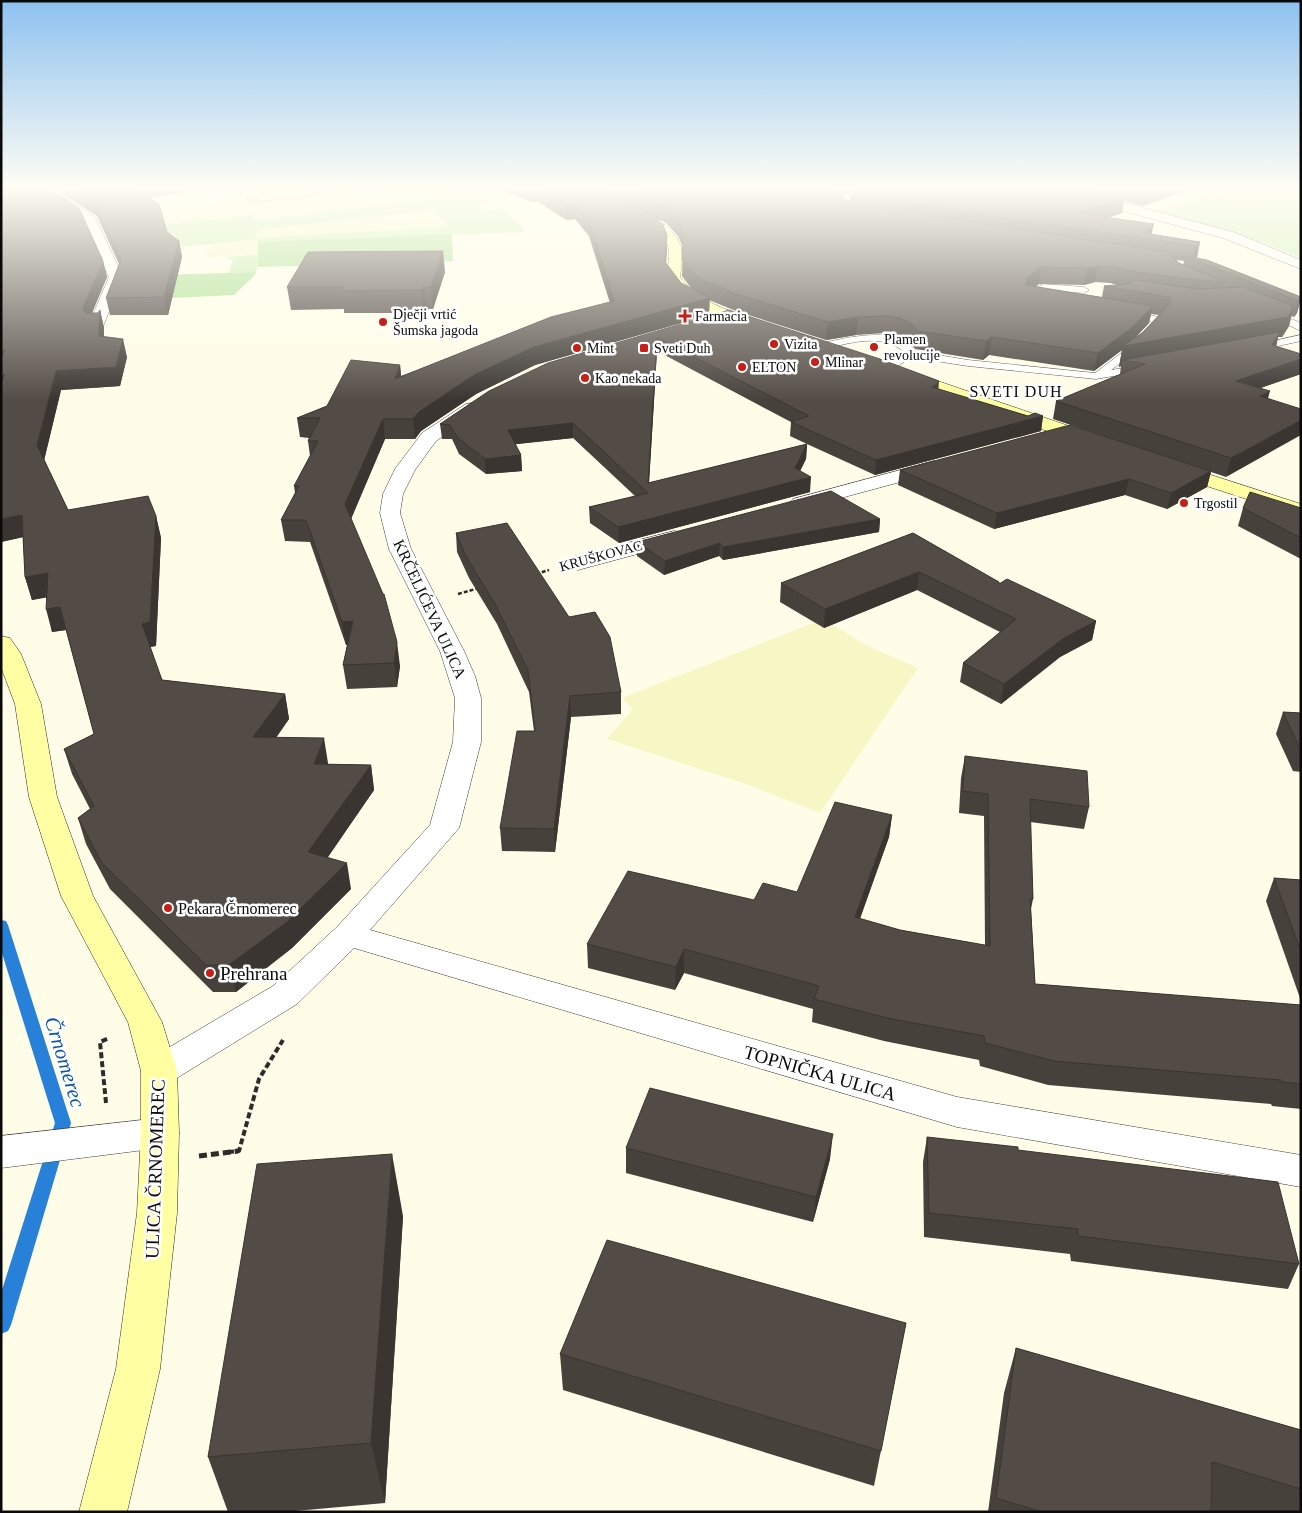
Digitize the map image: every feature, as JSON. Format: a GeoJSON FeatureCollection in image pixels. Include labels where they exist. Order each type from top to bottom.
{"type":"FeatureCollection","features":[{"type":"Feature","properties":{"kind":"main road"},"geometry":{"type":"LineString","coordinates":[[675,260],[673,277],[687,295],[699,303],[729,316],[769,329]]}},
{"type":"Feature","properties":{"kind":"main road"},"geometry":{"type":"LineString","coordinates":[[805,340],[1103,445]]}},
{"type":"Feature","properties":{"kind":"main road"},"geometry":{"type":"LineString","coordinates":[[1159,464],[1301,511]]}},
{"type":"Feature","properties":{"kind":"main road","name":"ULICA ČRNOMEREC"},"geometry":{"type":"LineString","coordinates":[[1,643],[9,654],[28,704],[43,797],[77,896],[144,1022],[159,1070],[160,1132],[157,1213],[138,1369],[103,1512]]}},
{"type":"Feature","properties":{"kind":"street"},"geometry":{"type":"LineString","coordinates":[[96,326],[116,277],[108,260]]}},
{"type":"Feature","properties":{"kind":"street"},"geometry":{"type":"LineString","coordinates":[[1288,260],[1301,265]]}},
{"type":"Feature","properties":{"kind":"street"},"geometry":{"type":"LineString","coordinates":[[696,325],[729,316]]}},
{"type":"Feature","properties":{"kind":"street","name":"KRČELIĆEVA ULICA"},"geometry":{"type":"LineString","coordinates":[[159,1070],[285,995],[348,935],[444,828],[466,742],[468,698],[452,651],[400,549],[390,513],[393,494],[405,469],[429,438],[490,396]]}},
{"type":"Feature","properties":{"kind":"street"},"geometry":{"type":"LineString","coordinates":[[1035,440],[1066,432]]}},
{"type":"Feature","properties":{"kind":"street"},"geometry":{"type":"LineString","coordinates":[[778,509],[950,463]]}},
{"type":"Feature","properties":{"kind":"street","name":"KRUŠKOVAC"},"geometry":{"type":"LineString","coordinates":[[578,562],[693,532]]}},
{"type":"Feature","properties":{"kind":"street","name":"TOPNIČKA ULICA"},"geometry":{"type":"LineString","coordinates":[[348,935],[957,1112],[1301,1171]]}},
{"type":"Feature","properties":{"kind":"street"},"geometry":{"type":"LineString","coordinates":[[9,1151],[85,1143],[160,1132]]}},
{"type":"Feature","properties":{"kind":"lane"},"geometry":{"type":"LineString","coordinates":[[1046,302],[1028,299],[1043,287],[1084,290],[1095,287]]}},
{"type":"Feature","properties":{"kind":"lane"},"geometry":{"type":"LineString","coordinates":[[1084,290],[1083,295],[1093,299]]}},
{"type":"Feature","properties":{"kind":"lane"},"geometry":{"type":"LineString","coordinates":[[1256,308],[1293,322],[1301,328]]}},
{"type":"Feature","properties":{"kind":"lane"},"geometry":{"type":"LineString","coordinates":[[1096,376],[1132,350],[1160,320],[1112,313]]}},
{"type":"Feature","properties":{"kind":"lane"},"geometry":{"type":"LineString","coordinates":[[824,346],[858,338],[883,339],[904,345],[909,350],[907,353]]}},
{"type":"Feature","properties":{"kind":"lane"},"geometry":{"type":"LineString","coordinates":[[1245,350],[1301,338]]}},
{"type":"Feature","properties":{"kind":"lane"},"geometry":{"type":"LineString","coordinates":[[885,367],[907,353],[968,363],[1096,376],[1157,366]]}},
{"type":"Feature","properties":{"kind":"path","name":"KRUŠKOVAC"},"geometry":{"type":"LineString","coordinates":[[531,575],[578,562]]}},
{"type":"Feature","properties":{"kind":"path"},"geometry":{"type":"LineString","coordinates":[[454,595],[483,587]]}},
{"type":"Feature","properties":{"kind":"path"},"geometry":{"type":"LineString","coordinates":[[199,1156],[239,1151],[259,1079],[284,1040],[278,1036]]}},
{"type":"Feature","properties":{"kind":"path"},"geometry":{"type":"LineString","coordinates":[[107,1109],[100,1042],[109,1038]]}},
{"type":"Feature","properties":{"kind":"green space"},"geometry":{"type":"Polygon","coordinates":[[[233,260],[258,260],[256,272],[229,273],[233,260]]]}},
{"type":"Feature","properties":{"kind":"green space"},"geometry":{"type":"Polygon","coordinates":[[[258,260],[453,261],[258,267],[258,260]]]}},
{"type":"Feature","properties":{"kind":"green space"},"geometry":{"type":"Polygon","coordinates":[[[256,272],[234,295],[172,298],[173,293],[161,275],[256,272]]]}},
{"type":"Feature","properties":{"kind":"green space"},"geometry":{"type":"Polygon","coordinates":[[[823,619],[868,646],[918,668],[820,813],[749,785],[607,739],[633,709],[622,698],[823,619]]]}},
{"type":"Feature","properties":{"kind":"building"},"geometry":{"type":"Polygon","coordinates":[[[1,260],[102,260],[82,309],[86,313],[98,313],[100,310],[99,336],[123,339],[116,367],[56,371],[37,445],[68,510],[148,496],[156,516],[150,622],[142,624],[162,680],[285,694],[253,737],[324,738],[314,764],[371,765],[308,852],[347,863],[287,922],[229,965],[206,965],[102,863],[78,818],[94,806],[64,749],[94,734],[60,607],[46,609],[48,573],[25,577],[22,515],[1,519],[1,383],[5,375],[1,375],[1,358],[5,350],[1,350],[1,260]]]}},
{"type":"Feature","properties":{"kind":"building"},"geometry":{"type":"Polygon","coordinates":[[[121,260],[174,260],[164,297],[106,298],[121,260]]]}},
{"type":"Feature","properties":{"kind":"building"},"geometry":{"type":"Polygon","coordinates":[[[303,260],[440,260],[431,287],[424,287],[422,290],[342,291],[343,287],[287,287],[303,260]]]}},
{"type":"Feature","properties":{"kind":"building"},"geometry":{"type":"Polygon","coordinates":[[[601,260],[665,260],[681,283],[710,298],[534,347],[474,375],[419,412],[413,419],[383,419],[345,504],[384,594],[397,642],[394,663],[343,665],[353,621],[342,622],[306,520],[281,520],[299,486],[294,486],[318,441],[308,441],[320,418],[297,418],[327,406],[351,360],[400,365],[395,379],[551,317],[614,301],[601,260]]]}},
{"type":"Feature","properties":{"kind":"building"},"geometry":{"type":"Polygon","coordinates":[[[682,260],[1175,260],[1179,263],[1225,282],[1184,279],[1098,266],[1087,268],[1041,267],[1026,279],[1026,285],[1153,306],[1130,329],[1098,353],[992,337],[986,341],[917,331],[911,323],[900,318],[887,316],[858,317],[828,322],[736,294],[705,281],[694,274],[682,260]]]}},
{"type":"Feature","properties":{"kind":"building"},"geometry":{"type":"Polygon","coordinates":[[[1194,260],[1207,260],[1301,297],[1298,301],[1194,260]]]}},
{"type":"Feature","properties":{"kind":"building"},"geometry":{"type":"Polygon","coordinates":[[[1136,280],[1198,289],[1243,287],[1294,306],[1288,317],[1123,346],[1142,333],[1170,304],[1168,297],[1104,286],[1128,284],[1136,280]]]}},
{"type":"Feature","properties":{"kind":"building"},"geometry":{"type":"Polygon","coordinates":[[[729,310],[880,359],[939,381],[932,387],[1028,416],[1035,413],[1043,416],[876,460],[791,422],[809,416],[657,338],[648,483],[807,444],[795,468],[811,477],[618,527],[589,507],[648,493],[573,423],[508,430],[521,455],[485,459],[458,438],[450,425],[440,424],[489,391],[548,363],[729,310]]]}},
{"type":"Feature","properties":{"kind":"building"},"geometry":{"type":"Polygon","coordinates":[[[1280,332],[1272,345],[1301,354],[1301,359],[1236,381],[1270,391],[1260,396],[1301,409],[1301,420],[1231,458],[1056,401],[1145,364],[1123,360],[1280,332]]]}},
{"type":"Feature","properties":{"kind":"building"},"geometry":{"type":"Polygon","coordinates":[[[1070,425],[1211,471],[1171,493],[1129,479],[997,513],[900,470],[1070,425]]]}},
{"type":"Feature","properties":{"kind":"building"},"geometry":{"type":"Polygon","coordinates":[[[831,491],[880,519],[723,547],[720,543],[665,561],[637,542],[831,491]]]}},
{"type":"Feature","properties":{"kind":"building"},"geometry":{"type":"Polygon","coordinates":[[[1250,492],[1301,508],[1301,538],[1243,508],[1250,492]]]}},
{"type":"Feature","properties":{"kind":"building"},"geometry":{"type":"Polygon","coordinates":[[[507,523],[569,617],[595,612],[610,637],[621,692],[570,696],[554,829],[500,828],[517,731],[535,731],[528,670],[495,604],[467,558],[456,533],[507,523]]]}},
{"type":"Feature","properties":{"kind":"building"},"geometry":{"type":"Polygon","coordinates":[[[913,533],[999,582],[999,584],[1007,579],[1096,621],[1064,638],[1004,684],[963,663],[1016,619],[919,572],[825,609],[781,583],[913,533]]]}},
{"type":"Feature","properties":{"kind":"building"},"geometry":{"type":"Polygon","coordinates":[[[1283,712],[1301,713],[1301,749],[1300,749],[1283,712]]]}},
{"type":"Feature","properties":{"kind":"building"},"geometry":{"type":"Polygon","coordinates":[[[965,756],[1087,771],[1089,807],[1030,799],[1033,899],[1030,899],[1035,984],[1301,1005],[1301,1084],[1282,1082],[1281,1080],[1054,1061],[985,1043],[984,1036],[887,1018],[814,999],[819,986],[684,949],[676,967],[587,944],[628,871],[754,900],[763,883],[797,892],[835,802],[892,815],[855,917],[900,930],[990,946],[988,794],[963,791],[965,756]]]}},
{"type":"Feature","properties":{"kind":"building"},"geometry":{"type":"Polygon","coordinates":[[[1274,878],[1301,880],[1301,952],[1274,878]]]}},
{"type":"Feature","properties":{"kind":"building"},"geometry":{"type":"Polygon","coordinates":[[[650,1088],[833,1134],[816,1197],[626,1148],[650,1088]]]}},
{"type":"Feature","properties":{"kind":"building"},"geometry":{"type":"Polygon","coordinates":[[[927,1137],[1018,1147],[1018,1150],[1278,1182],[1299,1264],[1078,1236],[1078,1229],[929,1213],[927,1137]]]}},
{"type":"Feature","properties":{"kind":"building"},"geometry":{"type":"Polygon","coordinates":[[[392,1154],[371,1443],[208,1457],[257,1164],[392,1154]]]}},
{"type":"Feature","properties":{"kind":"building"},"geometry":{"type":"Polygon","coordinates":[[[607,1240],[906,1323],[881,1451],[560,1354],[607,1240]]]}},
{"type":"Feature","properties":{"kind":"building"},"geometry":{"type":"Polygon","coordinates":[[[1016,1348],[1301,1430],[1301,1489],[1212,1462],[1211,1512],[1042,1512],[996,1498],[1016,1348]]]}},
{"type":"Feature","properties":{"kind":"waterway","name":"Črnomerec"},"geometry":{"type":"LineString","coordinates":[[1,925],[63,1123],[1,1325]]}},
{"type":"Feature","properties":{"kind":"place","name":"Farmacia"},"geometry":{"type":"Point","coordinates":[685,316]}},
{"type":"Feature","properties":{"kind":"place","name":"Dječji vrtić Šumska jagoda"},"geometry":{"type":"Point","coordinates":[383,322]}},
{"type":"Feature","properties":{"kind":"place","name":"Vizita"},"geometry":{"type":"Point","coordinates":[774,344]}},
{"type":"Feature","properties":{"kind":"place","name":"Plamen revolucije"},"geometry":{"type":"Point","coordinates":[874,347]}},
{"type":"Feature","properties":{"kind":"place","name":"Mint"},"geometry":{"type":"Point","coordinates":[577,348]}},
{"type":"Feature","properties":{"kind":"place","name":"Sveti Duh"},"geometry":{"type":"Point","coordinates":[644,348]}},
{"type":"Feature","properties":{"kind":"place","name":"Mlinar"},"geometry":{"type":"Point","coordinates":[815,362]}},
{"type":"Feature","properties":{"kind":"place","name":"ELTON"},"geometry":{"type":"Point","coordinates":[742,367]}},
{"type":"Feature","properties":{"kind":"place","name":"Kao nekada"},"geometry":{"type":"Point","coordinates":[585,378]}},
{"type":"Feature","properties":{"kind":"place","name":"Trgostil"},"geometry":{"type":"Point","coordinates":[1184,503]}},
{"type":"Feature","properties":{"kind":"place","name":"Pekara Črnomerec"},"geometry":{"type":"Point","coordinates":[168,908]}},
{"type":"Feature","properties":{"kind":"place","name":"Prehrana"},"geometry":{"type":"Point","coordinates":[210,973]}},
{"type":"Feature","properties":{"kind":"district","name":"SVETI DUH"},"geometry":{"type":"Point","coordinates":[1016,391]}}]}
